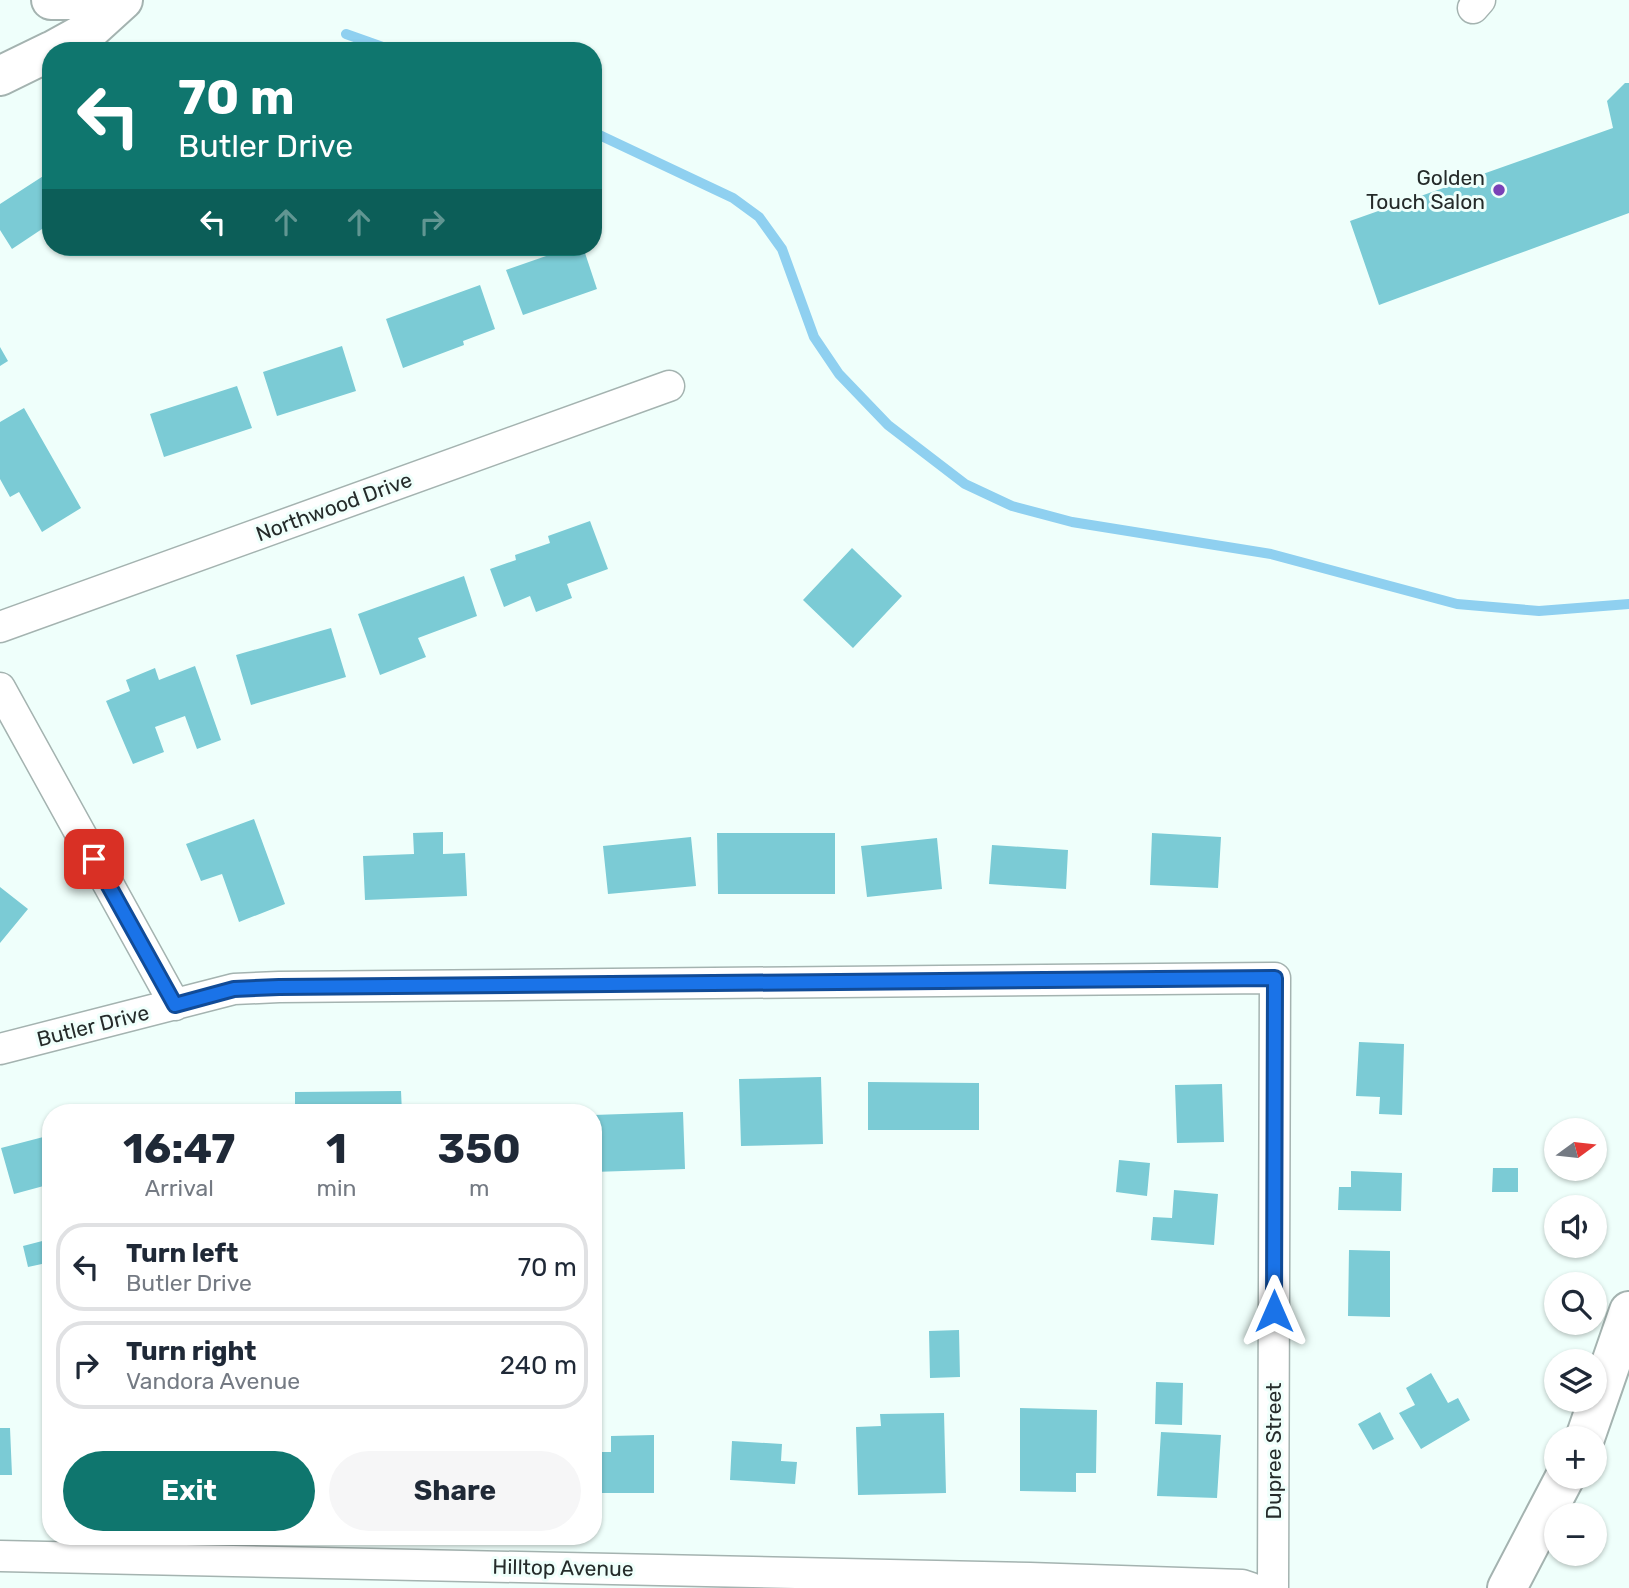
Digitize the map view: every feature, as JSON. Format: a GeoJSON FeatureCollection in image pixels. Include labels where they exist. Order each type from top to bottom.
{"type":"FeatureCollection","features":[{"type":"Feature","properties":{"kind":"main road"},"geometry":{"type":"LineString","coordinates":[[51,0],[95,0]]}},
{"type":"Feature","properties":{"kind":"main road"},"geometry":{"type":"LineString","coordinates":[[68,42],[90,30],[123,0]]}},
{"type":"Feature","properties":{"kind":"main road"},"geometry":{"type":"LineString","coordinates":[[0,76],[42,55]]}},
{"type":"Feature","properties":{"kind":"main road"},"geometry":{"type":"LineString","coordinates":[[1589,1426],[1629,1311]]}},
{"type":"Feature","properties":{"kind":"main road"},"geometry":{"type":"LineString","coordinates":[[1507,1588],[1559,1489]]}},
{"type":"Feature","properties":{"kind":"street","name":"Northwood Drive"},"geometry":{"type":"LineString","coordinates":[[0,627],[669,386]]}},
{"type":"Feature","properties":{"kind":"street"},"geometry":{"type":"LineString","coordinates":[[0,688],[175,1005]]}},
{"type":"Feature","properties":{"kind":"street","name":"Butler Drive"},"geometry":{"type":"LineString","coordinates":[[0,1049],[234,989],[1275,978]]}},
{"type":"Feature","properties":{"kind":"street","name":"Dupree Street"},"geometry":{"type":"LineString","coordinates":[[1273,1588],[1275,978]]}},
{"type":"Feature","properties":{"kind":"street","name":"Hilltop Avenue"},"geometry":{"type":"LineString","coordinates":[[0,1556],[392,1576],[1242,1585],[1251,1588]]}},
{"type":"Feature","properties":{"kind":"building"},"geometry":{"type":"Polygon","coordinates":[[[1625,83],[1629,83],[1629,213],[1379,305],[1350,221],[1613,128],[1607,101],[1625,83]]]}},
{"type":"Feature","properties":{"kind":"building"},"geometry":{"type":"Polygon","coordinates":[[[42,177],[42,229],[12,249],[0,230],[0,204],[42,177]]]}},
{"type":"Feature","properties":{"kind":"building"},"geometry":{"type":"Polygon","coordinates":[[[546,256],[586,256],[597,289],[523,315],[506,270],[546,256]]]}},
{"type":"Feature","properties":{"kind":"building"},"geometry":{"type":"Polygon","coordinates":[[[480,285],[495,329],[463,341],[464,345],[403,368],[386,319],[480,285]]]}},
{"type":"Feature","properties":{"kind":"building"},"geometry":{"type":"Polygon","coordinates":[[[342,346],[356,391],[277,416],[263,372],[342,346]]]}},
{"type":"Feature","properties":{"kind":"building"},"geometry":{"type":"Polygon","coordinates":[[[0,347],[8,361],[0,366],[0,347]]]}},
{"type":"Feature","properties":{"kind":"building"},"geometry":{"type":"Polygon","coordinates":[[[237,386],[252,428],[164,457],[150,414],[237,386]]]}},
{"type":"Feature","properties":{"kind":"building"},"geometry":{"type":"Polygon","coordinates":[[[24,408],[81,508],[42,532],[19,492],[10,497],[0,479],[0,422],[24,408]]]}},
{"type":"Feature","properties":{"kind":"building"},"geometry":{"type":"Polygon","coordinates":[[[590,521],[608,569],[567,584],[572,598],[536,612],[530,596],[504,607],[490,569],[516,560],[515,555],[550,543],[548,536],[590,521]]]}},
{"type":"Feature","properties":{"kind":"building"},"geometry":{"type":"Polygon","coordinates":[[[852,548],[902,596],[853,648],[803,600],[852,548]]]}},
{"type":"Feature","properties":{"kind":"building"},"geometry":{"type":"Polygon","coordinates":[[[464,576],[477,616],[418,638],[426,657],[380,675],[358,614],[464,576]]]}},
{"type":"Feature","properties":{"kind":"building"},"geometry":{"type":"Polygon","coordinates":[[[331,628],[346,677],[251,705],[236,655],[331,628]]]}},
{"type":"Feature","properties":{"kind":"building"},"geometry":{"type":"Polygon","coordinates":[[[195,666],[221,740],[197,749],[185,716],[155,727],[164,752],[133,764],[106,701],[130,691],[126,680],[155,668],[159,680],[195,666]]]}},
{"type":"Feature","properties":{"kind":"building"},"geometry":{"type":"Polygon","coordinates":[[[254,819],[285,904],[239,922],[222,874],[201,881],[186,844],[254,819]]]}},
{"type":"Feature","properties":{"kind":"building"},"geometry":{"type":"Polygon","coordinates":[[[443,832],[443,854],[465,853],[467,896],[365,900],[363,856],[414,854],[413,833],[443,832]]]}},
{"type":"Feature","properties":{"kind":"building"},"geometry":{"type":"Polygon","coordinates":[[[717,833],[835,833],[835,894],[718,894],[717,833]]]}},
{"type":"Feature","properties":{"kind":"building"},"geometry":{"type":"Polygon","coordinates":[[[1152,833],[1221,837],[1218,888],[1150,885],[1152,833]]]}},
{"type":"Feature","properties":{"kind":"building"},"geometry":{"type":"Polygon","coordinates":[[[691,837],[696,886],[608,894],[603,846],[691,837]]]}},
{"type":"Feature","properties":{"kind":"building"},"geometry":{"type":"Polygon","coordinates":[[[937,838],[942,889],[867,897],[861,846],[937,838]]]}},
{"type":"Feature","properties":{"kind":"building"},"geometry":{"type":"Polygon","coordinates":[[[992,845],[1068,850],[1066,889],[989,884],[992,845]]]}},
{"type":"Feature","properties":{"kind":"building"},"geometry":{"type":"Polygon","coordinates":[[[0,887],[28,909],[0,943],[0,887]]]}},
{"type":"Feature","properties":{"kind":"building"},"geometry":{"type":"Polygon","coordinates":[[[1359,1042],[1404,1044],[1402,1115],[1379,1114],[1380,1097],[1356,1096],[1359,1042]]]}},
{"type":"Feature","properties":{"kind":"building"},"geometry":{"type":"Polygon","coordinates":[[[821,1077],[823,1144],[741,1146],[739,1079],[821,1077]]]}},
{"type":"Feature","properties":{"kind":"building"},"geometry":{"type":"Polygon","coordinates":[[[868,1082],[979,1083],[979,1130],[868,1130],[868,1082]]]}},
{"type":"Feature","properties":{"kind":"building"},"geometry":{"type":"Polygon","coordinates":[[[1222,1084],[1224,1142],[1177,1143],[1175,1085],[1222,1084]]]}},
{"type":"Feature","properties":{"kind":"building"},"geometry":{"type":"Polygon","coordinates":[[[401,1091],[402,1104],[295,1104],[295,1092],[401,1091]]]}},
{"type":"Feature","properties":{"kind":"building"},"geometry":{"type":"Polygon","coordinates":[[[683,1112],[685,1169],[602,1172],[602,1115],[683,1112]]]}},
{"type":"Feature","properties":{"kind":"building"},"geometry":{"type":"Polygon","coordinates":[[[42,1137],[42,1186],[14,1194],[1,1148],[42,1137]]]}},
{"type":"Feature","properties":{"kind":"building"},"geometry":{"type":"Polygon","coordinates":[[[1119,1160],[1150,1163],[1147,1196],[1116,1192],[1119,1160]]]}},
{"type":"Feature","properties":{"kind":"building"},"geometry":{"type":"Polygon","coordinates":[[[1493,1168],[1518,1168],[1518,1192],[1492,1192],[1493,1168]]]}},
{"type":"Feature","properties":{"kind":"building"},"geometry":{"type":"Polygon","coordinates":[[[1351,1171],[1402,1173],[1401,1211],[1338,1210],[1339,1187],[1351,1187],[1351,1171]]]}},
{"type":"Feature","properties":{"kind":"building"},"geometry":{"type":"Polygon","coordinates":[[[1174,1190],[1218,1194],[1214,1245],[1151,1240],[1153,1217],[1172,1218],[1174,1190]]]}},
{"type":"Feature","properties":{"kind":"building"},"geometry":{"type":"Polygon","coordinates":[[[42,1241],[42,1264],[28,1267],[23,1246],[42,1241]]]}},
{"type":"Feature","properties":{"kind":"building"},"geometry":{"type":"Polygon","coordinates":[[[1349,1250],[1390,1251],[1390,1317],[1348,1316],[1349,1250]]]}},
{"type":"Feature","properties":{"kind":"building"},"geometry":{"type":"Polygon","coordinates":[[[959,1330],[960,1377],[930,1378],[929,1331],[959,1330]]]}},
{"type":"Feature","properties":{"kind":"building"},"geometry":{"type":"Polygon","coordinates":[[[1431,1373],[1448,1403],[1458,1398],[1470,1420],[1421,1449],[1399,1413],[1415,1405],[1406,1388],[1431,1373]]]}},
{"type":"Feature","properties":{"kind":"building"},"geometry":{"type":"Polygon","coordinates":[[[1156,1382],[1183,1383],[1182,1425],[1155,1424],[1156,1382]]]}},
{"type":"Feature","properties":{"kind":"building"},"geometry":{"type":"Polygon","coordinates":[[[1020,1408],[1097,1410],[1096,1473],[1076,1473],[1076,1492],[1020,1491],[1020,1408]]]}},
{"type":"Feature","properties":{"kind":"building"},"geometry":{"type":"Polygon","coordinates":[[[1380,1412],[1394,1439],[1373,1450],[1358,1424],[1380,1412]]]}},
{"type":"Feature","properties":{"kind":"building"},"geometry":{"type":"Polygon","coordinates":[[[944,1413],[946,1493],[858,1495],[856,1427],[881,1426],[880,1414],[944,1413]]]}},
{"type":"Feature","properties":{"kind":"building"},"geometry":{"type":"Polygon","coordinates":[[[0,1428],[10,1428],[12,1475],[0,1475],[0,1428]]]}},
{"type":"Feature","properties":{"kind":"building"},"geometry":{"type":"Polygon","coordinates":[[[1161,1432],[1221,1435],[1217,1498],[1157,1496],[1161,1432]]]}},
{"type":"Feature","properties":{"kind":"building"},"geometry":{"type":"Polygon","coordinates":[[[654,1435],[654,1493],[602,1493],[602,1452],[611,1452],[611,1436],[654,1435]]]}},
{"type":"Feature","properties":{"kind":"building"},"geometry":{"type":"Polygon","coordinates":[[[732,1441],[782,1444],[781,1461],[797,1462],[795,1484],[730,1480],[732,1441]]]}},
{"type":"Feature","properties":{"kind":"waterway"},"geometry":{"type":"LineString","coordinates":[[346,34],[369,42]]}},
{"type":"Feature","properties":{"kind":"waterway"},"geometry":{"type":"LineString","coordinates":[[602,136],[733,198],[759,217],[782,249],[814,337],[839,374],[888,425],[965,484],[1012,506],[1072,522],[1271,554],[1457,604],[1539,611],[1629,604]]}},
{"type":"Feature","properties":{"kind":"place","name":"Golden Touch Salon"},"geometry":{"type":"Point","coordinates":[1499,190]}},
{"type":"Feature","properties":{"kind":"route"},"geometry":{"type":"LineString","coordinates":[[94,859],[175,1005],[234,989],[279,987],[1275,978],[1274,1311]]}}]}
